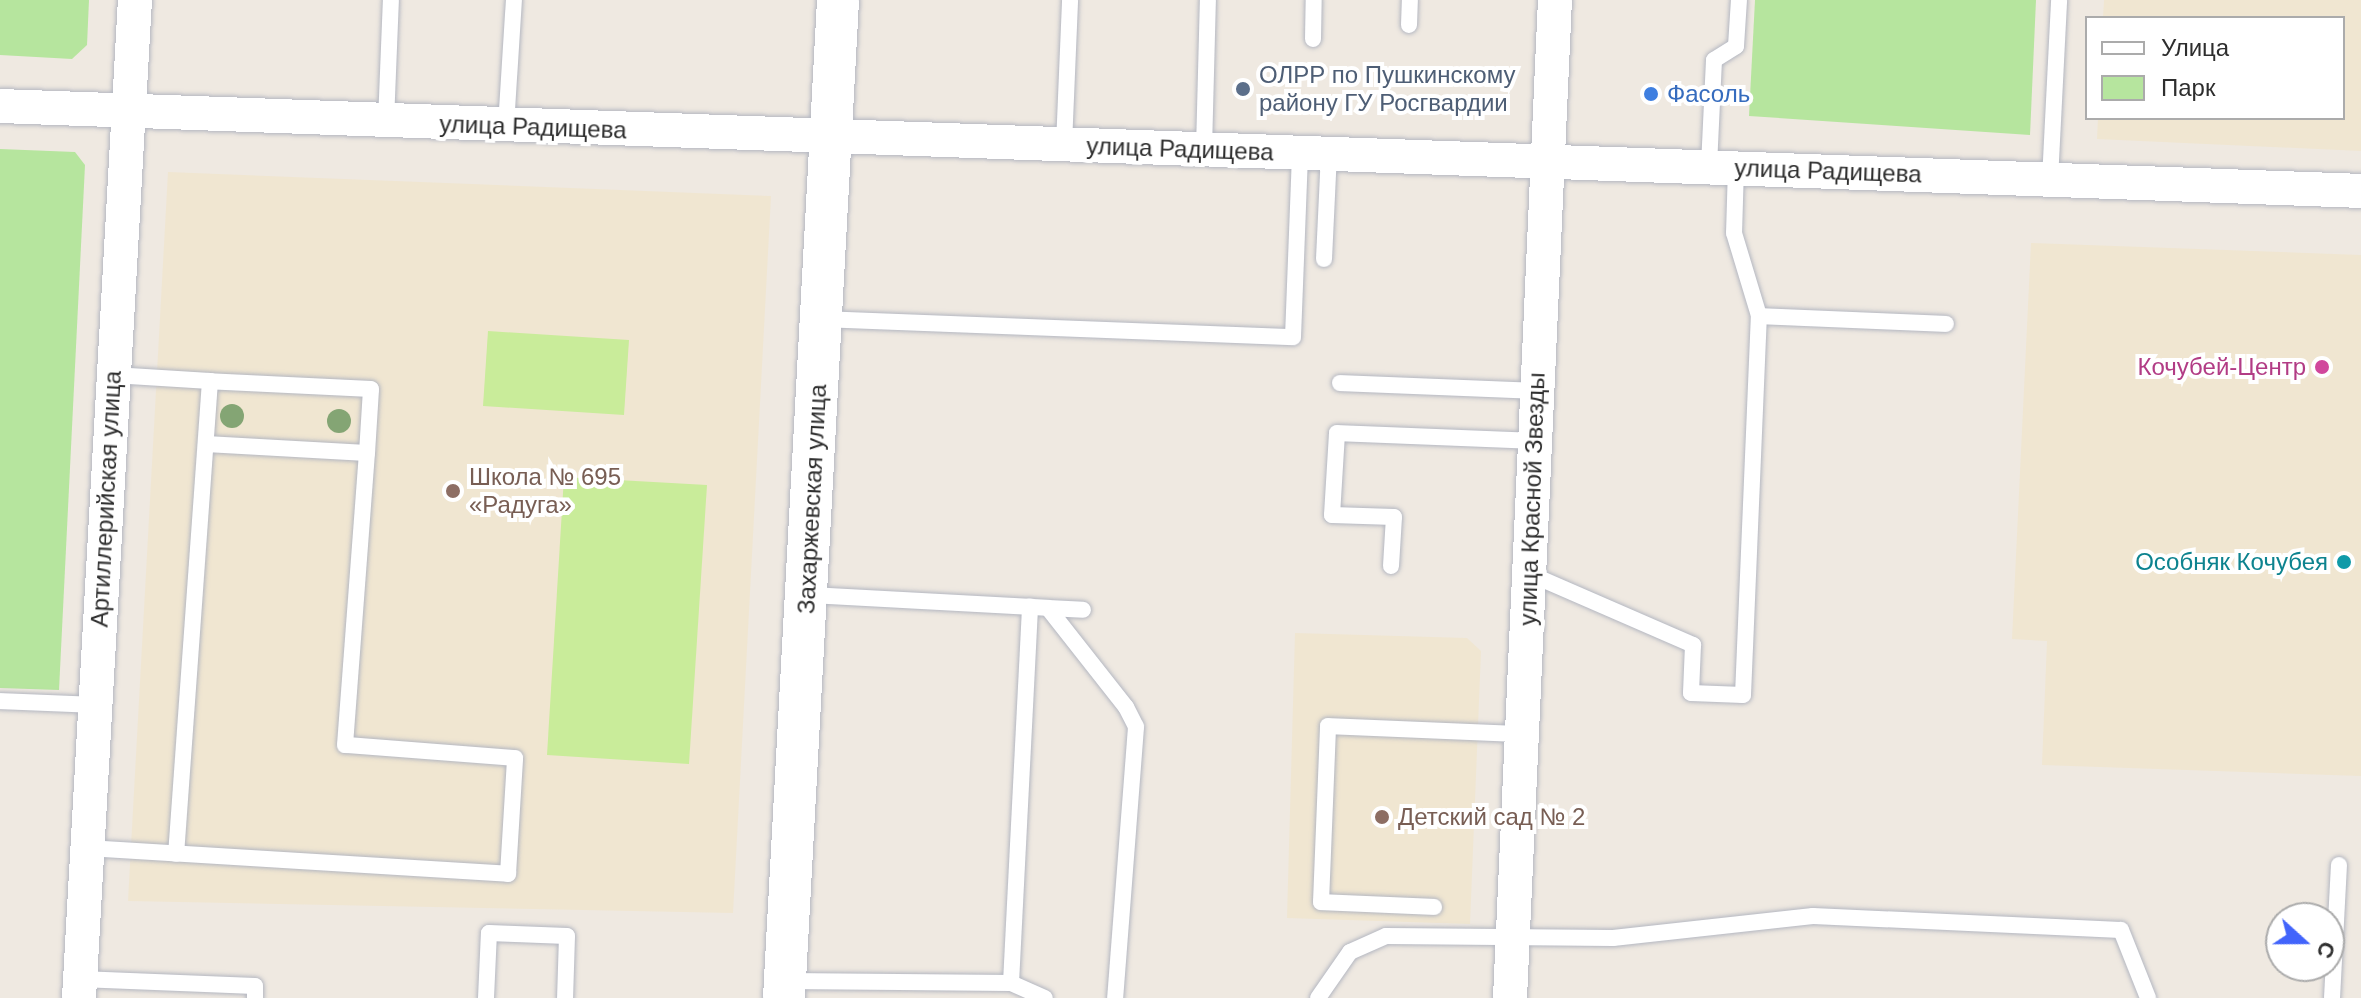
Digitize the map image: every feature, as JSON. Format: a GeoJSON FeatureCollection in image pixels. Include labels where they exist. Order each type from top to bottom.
{"type":"FeatureCollection","features":[{"type":"Feature","properties":{"kind":"street","name":"Артиллерийская улица"},"geometry":{"type":"LineString","coordinates":[[79,989],[135,0]]}},
{"type":"Feature","properties":{"kind":"street","name":"Захаржевская улица"},"geometry":{"type":"LineString","coordinates":[[785,990],[809,595],[820,319],[838,0]]}},
{"type":"Feature","properties":{"kind":"street","name":"улица Красной Звезды"},"geometry":{"type":"LineString","coordinates":[[1510,998],[1555,0]]}},
{"type":"Feature","properties":{"kind":"street","name":"улица Радищева"},"geometry":{"type":"LineString","coordinates":[[0,106],[2361,191]]}},
{"type":"Feature","properties":{"kind":"lane"},"geometry":{"type":"LineString","coordinates":[[386,122],[391,0]]}},
{"type":"Feature","properties":{"kind":"lane"},"geometry":{"type":"LineString","coordinates":[[506,126],[514,0]]}},
{"type":"Feature","properties":{"kind":"lane"},"geometry":{"type":"LineString","coordinates":[[1064,145],[1070,0]]}},
{"type":"Feature","properties":{"kind":"lane"},"geometry":{"type":"LineString","coordinates":[[1204,149],[1208,0]]}},
{"type":"Feature","properties":{"kind":"lane"},"geometry":{"type":"LineString","coordinates":[[1313,39],[1314,0]]}},
{"type":"Feature","properties":{"kind":"lane"},"geometry":{"type":"LineString","coordinates":[[1409,25],[1410,0]]}},
{"type":"Feature","properties":{"kind":"lane"},"geometry":{"type":"LineString","coordinates":[[1530,574],[1693,645],[1691,693],[1743,695],[1759,316],[1734,233],[1722,166],[1714,60],[1736,46],[1739,0]]}},
{"type":"Feature","properties":{"kind":"lane"},"geometry":{"type":"LineString","coordinates":[[2050,180],[2059,0]]}},
{"type":"Feature","properties":{"kind":"lane"},"geometry":{"type":"LineString","coordinates":[[820,319],[1293,337],[1314,154]]}},
{"type":"Feature","properties":{"kind":"lane"},"geometry":{"type":"LineString","coordinates":[[1314,154],[1324,259]]}},
{"type":"Feature","properties":{"kind":"lane"},"geometry":{"type":"LineString","coordinates":[[1759,316],[1946,324]]}},
{"type":"Feature","properties":{"kind":"lane"},"geometry":{"type":"LineString","coordinates":[[87,848],[508,874],[515,758],[345,745],[371,389],[113,375]]}},
{"type":"Feature","properties":{"kind":"lane"},"geometry":{"type":"LineString","coordinates":[[176,854],[210,381]]}},
{"type":"Feature","properties":{"kind":"lane"},"geometry":{"type":"LineString","coordinates":[[1340,383],[1537,391]]}},
{"type":"Feature","properties":{"kind":"lane"},"geometry":{"type":"LineString","coordinates":[[1391,566],[1394,517],[1332,515],[1337,433],[1535,441]]}},
{"type":"Feature","properties":{"kind":"lane"},"geometry":{"type":"LineString","coordinates":[[206,444],[367,453]]}},
{"type":"Feature","properties":{"kind":"lane"},"geometry":{"type":"LineString","coordinates":[[809,595],[1083,610]]}},
{"type":"Feature","properties":{"kind":"lane"},"geometry":{"type":"LineString","coordinates":[[1011,983],[1030,606]]}},
{"type":"Feature","properties":{"kind":"lane"},"geometry":{"type":"LineString","coordinates":[[1048,608],[1136,727],[1115,998]]}},
{"type":"Feature","properties":{"kind":"lane"},"geometry":{"type":"LineString","coordinates":[[0,701],[95,705]]}},
{"type":"Feature","properties":{"kind":"lane"},"geometry":{"type":"LineString","coordinates":[[1434,907],[1321,902],[1328,726],[1522,734]]}},
{"type":"Feature","properties":{"kind":"lane"},"geometry":{"type":"LineString","coordinates":[[2332,998],[2339,865]]}},
{"type":"Feature","properties":{"kind":"lane"},"geometry":{"type":"LineString","coordinates":[[1318,998],[1350,952],[1386,936],[1512,940],[1813,916],[2121,930],[2148,998]]}},
{"type":"Feature","properties":{"kind":"lane"},"geometry":{"type":"LineString","coordinates":[[486,998],[489,933],[567,936],[565,998]]}},
{"type":"Feature","properties":{"kind":"lane"},"geometry":{"type":"LineString","coordinates":[[785,990],[1011,983],[1045,998]]}},
{"type":"Feature","properties":{"kind":"lane"},"geometry":{"type":"LineString","coordinates":[[79,989],[255,986],[255,998]]}},
{"type":"Feature","properties":{"kind":"shaded area"},"geometry":{"type":"Polygon","coordinates":[[[2104,0],[2361,0],[2361,151],[2097,139],[2098,120],[2345,120],[2345,16],[2103,16],[2104,0]]]}},
{"type":"Feature","properties":{"kind":"shaded area","name":"Школа № 695 «Радуга»"},"geometry":{"type":"Polygon","coordinates":[[[168,172],[771,196],[733,913],[128,901],[168,172]]]}},
{"type":"Feature","properties":{"kind":"shaded area"},"geometry":{"type":"Polygon","coordinates":[[[2031,243],[2361,255],[2361,776],[2042,765],[2047,641],[2012,639],[2031,243]]]}},
{"type":"Feature","properties":{"kind":"shaded area","name":"Детский сад № 2"},"geometry":{"type":"Polygon","coordinates":[[[1295,633],[1467,638],[1481,651],[1470,924],[1287,918],[1295,633]]]}},
{"type":"Feature","properties":{"kind":"green space"},"geometry":{"type":"Polygon","coordinates":[[[0,0],[89,0],[87,45],[72,59],[0,55],[0,0]]]}},
{"type":"Feature","properties":{"kind":"green space"},"geometry":{"type":"Polygon","coordinates":[[[1755,0],[2036,0],[2030,135],[1749,116],[1755,0]]]}},
{"type":"Feature","properties":{"kind":"green space"},"geometry":{"type":"Polygon","coordinates":[[[0,149],[75,152],[85,165],[59,690],[0,688],[0,149]]]}},
{"type":"Feature","properties":{"kind":"green space"},"geometry":{"type":"Polygon","coordinates":[[[488,331],[629,340],[624,415],[483,406],[488,331]]]}},
{"type":"Feature","properties":{"kind":"green space"},"geometry":{"type":"Polygon","coordinates":[[[564,477],[707,485],[689,764],[547,755],[564,477]]]}},
{"type":"Feature","properties":{"kind":"place","name":"ОЛРР по Пушкинскому району ГУ Росгвардии"},"geometry":{"type":"Point","coordinates":[1243,89]}},
{"type":"Feature","properties":{"kind":"place","name":"Фасоль"},"geometry":{"type":"Point","coordinates":[1651,94]}},
{"type":"Feature","properties":{"kind":"place","name":"Кочубей-Центр"},"geometry":{"type":"Point","coordinates":[2322,367]}},
{"type":"Feature","properties":{"kind":"place","name":"Школа № 695 «Радуга»"},"geometry":{"type":"Point","coordinates":[453,491]}},
{"type":"Feature","properties":{"kind":"place","name":"Особняк Кочубея"},"geometry":{"type":"Point","coordinates":[2344,562]}},
{"type":"Feature","properties":{"kind":"place","name":"Детский сад № 2"},"geometry":{"type":"Point","coordinates":[1382,817]}}]}
